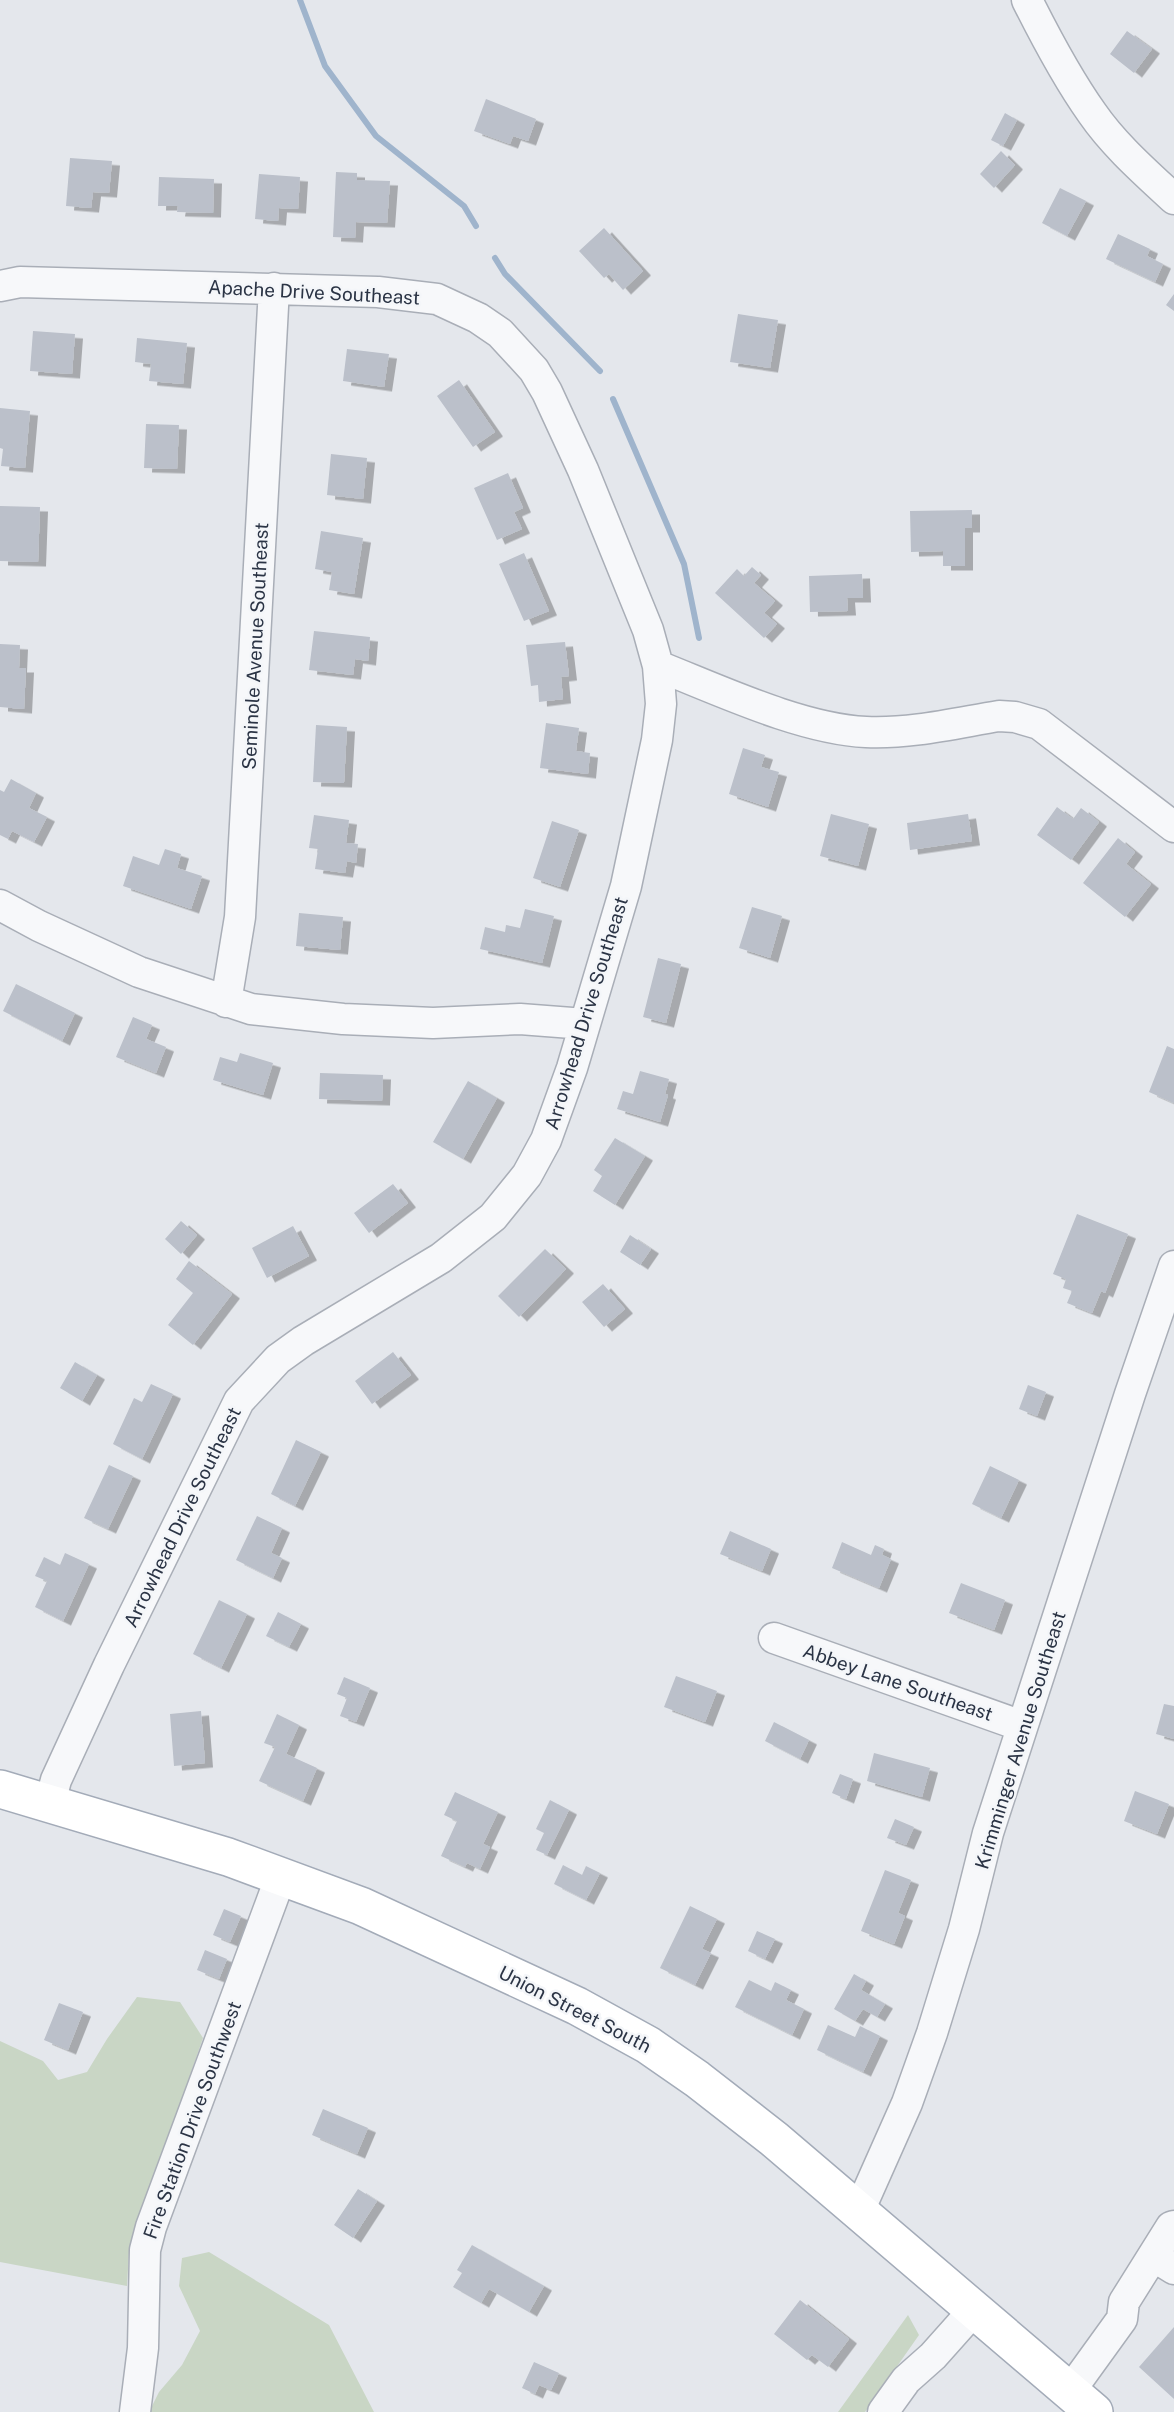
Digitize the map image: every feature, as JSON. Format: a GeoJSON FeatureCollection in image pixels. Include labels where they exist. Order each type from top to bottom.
{"type":"FeatureCollection","features":[{"type":"Feature","properties":{"kind":"main road","name":"Union Street South"},"geometry":{"type":"LineString","coordinates":[[0,1789],[228,1857],[361,1906],[577,2006],[648,2045],[774,2139],[1082,2402]]}},
{"type":"Feature","properties":{"kind":"street"},"geometry":{"type":"LineString","coordinates":[[1027,0],[1092,114],[1136,163],[1174,199]]}},
{"type":"Feature","properties":{"kind":"street","name":"Apache Drive Southeast"},"geometry":{"type":"LineString","coordinates":[[0,286],[20,282],[377,292],[437,299],[478,318],[500,333],[534,370],[547,392],[583,470],[643,617],[658,666]]}},
{"type":"Feature","properties":{"kind":"street","name":"Seminole Avenue Southeast"},"geometry":{"type":"LineString","coordinates":[[226,1002],[240,917],[274,288]]}},
{"type":"Feature","properties":{"kind":"street"},"geometry":{"type":"LineString","coordinates":[[658,666],[766,708],[834,729],[896,732],[999,716],[1015,717],[1039,724],[1174,827]]}},
{"type":"Feature","properties":{"kind":"street","name":"Arrowhead Drive Southeast"},"geometry":{"type":"LineString","coordinates":[[50,1803],[56,1780],[109,1665],[239,1401],[278,1359],[303,1341],[441,1258],[493,1217],[527,1175],[546,1140],[572,1068],[626,886],[657,740],[661,704],[658,666]]}},
{"type":"Feature","properties":{"kind":"street"},"geometry":{"type":"LineString","coordinates":[[0,905],[38,926],[139,972],[251,1009],[344,1019],[433,1023],[520,1019],[585,1024]]}},
{"type":"Feature","properties":{"kind":"street","name":"Krimminger Avenue Southeast"},"geometry":{"type":"LineString","coordinates":[[859,2211],[907,2103],[932,2033],[964,1929],[988,1833],[1174,1266]]}},
{"type":"Feature","properties":{"kind":"street","name":"Abbey Lane Southeast"},"geometry":{"type":"LineString","coordinates":[[774,1639],[1022,1726]]}},
{"type":"Feature","properties":{"kind":"street","name":"Fire Station Drive Southwest"},"geometry":{"type":"LineString","coordinates":[[135,2412],[143,2348],[145,2250],[151,2227],[281,1876]]}},
{"type":"Feature","properties":{"kind":"street"},"geometry":{"type":"LineString","coordinates":[[1082,2402],[1122,2319],[1136,2313],[1167,2261],[1171,2227],[1174,2226]]}},
{"type":"Feature","properties":{"kind":"street"},"geometry":{"type":"LineString","coordinates":[[892,2410],[906,2380],[933,2356],[974,2310]]}},
{"type":"Feature","properties":{"kind":"green space"},"geometry":{"type":"Polygon","coordinates":[[[137,1997],[180,2002],[203,2038],[129,2252],[127,2286],[0,2262],[0,2041],[43,2061],[58,2080],[87,2072],[137,1997]]]}},
{"type":"Feature","properties":{"kind":"green space"},"geometry":{"type":"Polygon","coordinates":[[[209,2252],[329,2325],[374,2412],[149,2412],[159,2392],[182,2365],[200,2331],[179,2286],[182,2258],[209,2252]]]}},
{"type":"Feature","properties":{"kind":"green space"},"geometry":{"type":"Polygon","coordinates":[[[908,2315],[919,2335],[865,2412],[838,2412],[908,2315]]]}},
{"type":"Feature","properties":{"kind":"building"},"geometry":{"type":"Polygon","coordinates":[[[1127,31],[1152,49],[1134,73],[1110,54],[1127,31]]]}},
{"type":"Feature","properties":{"kind":"building"},"geometry":{"type":"Polygon","coordinates":[[[486,99],[536,119],[528,141],[513,136],[510,144],[474,131],[486,99]]]}},
{"type":"Feature","properties":{"kind":"building"},"geometry":{"type":"Polygon","coordinates":[[[1005,113],[1017,120],[1003,146],[991,140],[1005,113]]]}},
{"type":"Feature","properties":{"kind":"building"},"geometry":{"type":"Polygon","coordinates":[[[1001,151],[1015,165],[994,188],[980,174],[1001,151]]]}},
{"type":"Feature","properties":{"kind":"building"},"geometry":{"type":"Polygon","coordinates":[[[70,158],[112,161],[109,193],[93,192],[91,208],[66,206],[70,158]]]}},
{"type":"Feature","properties":{"kind":"building"},"geometry":{"type":"Polygon","coordinates":[[[336,172],[357,173],[357,180],[390,181],[387,223],[356,222],[355,238],[333,237],[336,172]]]}},
{"type":"Feature","properties":{"kind":"building"},"geometry":{"type":"Polygon","coordinates":[[[259,174],[300,177],[298,209],[279,208],[278,221],[255,219],[259,174]]]}},
{"type":"Feature","properties":{"kind":"building"},"geometry":{"type":"Polygon","coordinates":[[[159,177],[214,179],[213,213],[177,212],[178,206],[158,206],[159,177]]]}},
{"type":"Feature","properties":{"kind":"building"},"geometry":{"type":"Polygon","coordinates":[[[1060,188],[1086,201],[1067,236],[1042,223],[1060,188]]]}},
{"type":"Feature","properties":{"kind":"building"},"geometry":{"type":"Polygon","coordinates":[[[604,228],[643,271],[623,290],[609,274],[604,278],[579,251],[604,228]]]}},
{"type":"Feature","properties":{"kind":"building"},"geometry":{"type":"Polygon","coordinates":[[[1118,234],[1150,249],[1147,256],[1163,264],[1155,282],[1106,259],[1118,234]]]}},
{"type":"Feature","properties":{"kind":"building"},"geometry":{"type":"Polygon","coordinates":[[[1174,294],[1174,311],[1166,305],[1174,294]]]}},
{"type":"Feature","properties":{"kind":"building"},"geometry":{"type":"Polygon","coordinates":[[[738,314],[778,320],[770,368],[730,362],[738,314]]]}},
{"type":"Feature","properties":{"kind":"building"},"geometry":{"type":"Polygon","coordinates":[[[33,331],[75,334],[72,374],[30,371],[33,331]]]}},
{"type":"Feature","properties":{"kind":"building"},"geometry":{"type":"Polygon","coordinates":[[[137,338],[187,343],[183,384],[149,381],[151,364],[135,362],[137,338]]]}},
{"type":"Feature","properties":{"kind":"building"},"geometry":{"type":"Polygon","coordinates":[[[347,349],[389,354],[384,387],[343,381],[347,349]]]}},
{"type":"Feature","properties":{"kind":"building"},"geometry":{"type":"Polygon","coordinates":[[[459,380],[495,432],[473,447],[437,396],[459,380]]]}},
{"type":"Feature","properties":{"kind":"building"},"geometry":{"type":"Polygon","coordinates":[[[0,408],[30,411],[25,468],[1,466],[3,449],[0,448],[0,408]]]}},
{"type":"Feature","properties":{"kind":"building"},"geometry":{"type":"Polygon","coordinates":[[[146,424],[179,425],[177,469],[144,468],[146,424]]]}},
{"type":"Feature","properties":{"kind":"building"},"geometry":{"type":"Polygon","coordinates":[[[331,454],[367,458],[363,499],[327,495],[331,454]]]}},
{"type":"Feature","properties":{"kind":"building"},"geometry":{"type":"Polygon","coordinates":[[[508,473],[523,508],[514,512],[522,529],[497,540],[474,488],[508,473]]]}},
{"type":"Feature","properties":{"kind":"building"},"geometry":{"type":"Polygon","coordinates":[[[0,506],[40,507],[38,562],[0,561],[0,506]]]}},
{"type":"Feature","properties":{"kind":"building"},"geometry":{"type":"Polygon","coordinates":[[[972,510],[972,528],[965,528],[965,566],[943,566],[943,551],[911,552],[910,511],[972,510]]]}},
{"type":"Feature","properties":{"kind":"building"},"geometry":{"type":"Polygon","coordinates":[[[321,531],[363,538],[354,594],[329,590],[332,572],[315,569],[321,531]]]}},
{"type":"Feature","properties":{"kind":"building"},"geometry":{"type":"Polygon","coordinates":[[[524,553],[549,611],[524,621],[499,564],[524,553]]]}},
{"type":"Feature","properties":{"kind":"building"},"geometry":{"type":"Polygon","coordinates":[[[752,567],[761,575],[754,583],[775,601],[764,613],[777,624],[764,638],[715,593],[737,569],[744,576],[752,567]]]}},
{"type":"Feature","properties":{"kind":"building"},"geometry":{"type":"Polygon","coordinates":[[[862,574],[863,598],[847,598],[848,611],[810,612],[809,576],[862,574]]]}},
{"type":"Feature","properties":{"kind":"building"},"geometry":{"type":"Polygon","coordinates":[[[314,631],[370,637],[368,661],[355,659],[353,675],[309,670],[314,631]]]}},
{"type":"Feature","properties":{"kind":"building"},"geometry":{"type":"Polygon","coordinates":[[[565,642],[569,676],[561,677],[563,699],[539,702],[538,685],[531,686],[526,645],[565,642]]]}},
{"type":"Feature","properties":{"kind":"building"},"geometry":{"type":"Polygon","coordinates":[[[0,644],[20,645],[19,668],[26,668],[24,709],[0,707],[0,644]]]}},
{"type":"Feature","properties":{"kind":"building"},"geometry":{"type":"Polygon","coordinates":[[[546,723],[579,728],[576,751],[590,753],[588,774],[540,768],[546,723]]]}},
{"type":"Feature","properties":{"kind":"building"},"geometry":{"type":"Polygon","coordinates":[[[316,725],[347,727],[344,783],[313,782],[316,725]]]}},
{"type":"Feature","properties":{"kind":"building"},"geometry":{"type":"Polygon","coordinates":[[[743,748],[765,755],[761,767],[779,772],[768,807],[729,794],[743,748]]]}},
{"type":"Feature","properties":{"kind":"building"},"geometry":{"type":"Polygon","coordinates":[[[11,779],[36,793],[29,808],[47,817],[34,842],[12,831],[8,839],[0,835],[0,790],[4,792],[11,779]]]}},
{"type":"Feature","properties":{"kind":"building"},"geometry":{"type":"Polygon","coordinates":[[[1057,807],[1073,819],[1081,808],[1099,822],[1071,860],[1037,835],[1057,807]]]}},
{"type":"Feature","properties":{"kind":"building"},"geometry":{"type":"Polygon","coordinates":[[[831,814],[869,824],[858,866],[820,856],[831,814]]]}},
{"type":"Feature","properties":{"kind":"building"},"geometry":{"type":"Polygon","coordinates":[[[968,814],[972,841],[910,850],[907,823],[968,814]]]}},
{"type":"Feature","properties":{"kind":"building"},"geometry":{"type":"Polygon","coordinates":[[[314,815],[349,820],[346,843],[358,844],[356,863],[347,861],[345,873],[315,869],[318,849],[309,848],[314,815]]]}},
{"type":"Feature","properties":{"kind":"building"},"geometry":{"type":"Polygon","coordinates":[[[552,821],[579,830],[560,887],[533,878],[552,821]]]}},
{"type":"Feature","properties":{"kind":"building"},"geometry":{"type":"Polygon","coordinates":[[[1118,838],[1135,852],[1126,864],[1151,884],[1125,917],[1083,883],[1118,838]]]}},
{"type":"Feature","properties":{"kind":"building"},"geometry":{"type":"Polygon","coordinates":[[[165,849],[181,854],[177,868],[202,876],[191,909],[123,886],[133,856],[159,865],[165,849]]]}},
{"type":"Feature","properties":{"kind":"building"},"geometry":{"type":"Polygon","coordinates":[[[752,907],[782,916],[770,958],[739,948],[752,907]]]}},
{"type":"Feature","properties":{"kind":"building"},"geometry":{"type":"Polygon","coordinates":[[[525,909],[554,916],[542,963],[480,949],[485,927],[505,932],[506,925],[520,928],[525,909]]]}},
{"type":"Feature","properties":{"kind":"building"},"geometry":{"type":"Polygon","coordinates":[[[299,913],[343,917],[340,950],[296,946],[299,913]]]}},
{"type":"Feature","properties":{"kind":"building"},"geometry":{"type":"Polygon","coordinates":[[[658,958],[681,964],[666,1023],[643,1017],[658,958]]]}},
{"type":"Feature","properties":{"kind":"building"},"geometry":{"type":"Polygon","coordinates":[[[16,984],[75,1013],[62,1041],[3,1011],[16,984]]]}},
{"type":"Feature","properties":{"kind":"building"},"geometry":{"type":"Polygon","coordinates":[[[133,1017],[152,1025],[146,1039],[166,1047],[156,1073],[116,1057],[133,1017]]]}},
{"type":"Feature","properties":{"kind":"building"},"geometry":{"type":"Polygon","coordinates":[[[1167,1046],[1174,1049],[1174,1103],[1149,1092],[1167,1046]]]}},
{"type":"Feature","properties":{"kind":"building"},"geometry":{"type":"Polygon","coordinates":[[[240,1053],[273,1063],[263,1095],[213,1080],[220,1057],[237,1062],[240,1053]]]}},
{"type":"Feature","properties":{"kind":"building"},"geometry":{"type":"Polygon","coordinates":[[[640,1071],[669,1079],[665,1094],[668,1095],[660,1122],[617,1109],[623,1091],[633,1094],[640,1071]]]}},
{"type":"Feature","properties":{"kind":"building"},"geometry":{"type":"Polygon","coordinates":[[[320,1073],[383,1075],[382,1101],[319,1099],[320,1073]]]}},
{"type":"Feature","properties":{"kind":"building"},"geometry":{"type":"Polygon","coordinates":[[[468,1081],[497,1098],[463,1159],[433,1142],[468,1081]]]}},
{"type":"Feature","properties":{"kind":"building"},"geometry":{"type":"Polygon","coordinates":[[[615,1138],[645,1156],[615,1205],[593,1191],[602,1176],[594,1170],[615,1138]]]}},
{"type":"Feature","properties":{"kind":"building"},"geometry":{"type":"Polygon","coordinates":[[[393,1184],[408,1203],[369,1233],[354,1213],[393,1184]]]}},
{"type":"Feature","properties":{"kind":"building"},"geometry":{"type":"Polygon","coordinates":[[[1077,1214],[1128,1234],[1105,1293],[1101,1291],[1092,1313],[1067,1303],[1072,1291],[1063,1288],[1066,1279],[1053,1274],[1077,1214]]]}},
{"type":"Feature","properties":{"kind":"building"},"geometry":{"type":"Polygon","coordinates":[[[181,1221],[197,1235],[181,1254],[165,1239],[181,1221]]]}},
{"type":"Feature","properties":{"kind":"building"},"geometry":{"type":"Polygon","coordinates":[[[293,1226],[309,1256],[267,1278],[252,1248],[293,1226]]]}},
{"type":"Feature","properties":{"kind":"building"},"geometry":{"type":"Polygon","coordinates":[[[630,1235],[651,1249],[640,1265],[620,1252],[630,1235]]]}},
{"type":"Feature","properties":{"kind":"building"},"geometry":{"type":"Polygon","coordinates":[[[545,1249],[566,1269],[519,1317],[498,1296],[545,1249]]]}},
{"type":"Feature","properties":{"kind":"building"},"geometry":{"type":"Polygon","coordinates":[[[189,1261],[232,1294],[193,1345],[168,1325],[193,1293],[176,1279],[189,1261]]]}},
{"type":"Feature","properties":{"kind":"building"},"geometry":{"type":"Polygon","coordinates":[[[603,1284],[625,1309],[604,1327],[582,1302],[603,1284]]]}},
{"type":"Feature","properties":{"kind":"building"},"geometry":{"type":"Polygon","coordinates":[[[393,1352],[411,1375],[372,1404],[355,1381],[393,1352]]]}},
{"type":"Feature","properties":{"kind":"building"},"geometry":{"type":"Polygon","coordinates":[[[75,1362],[97,1375],[82,1401],[60,1388],[75,1362]]]}},
{"type":"Feature","properties":{"kind":"building"},"geometry":{"type":"Polygon","coordinates":[[[151,1384],[173,1394],[142,1459],[113,1444],[134,1398],[142,1402],[151,1384]]]}},
{"type":"Feature","properties":{"kind":"building"},"geometry":{"type":"Polygon","coordinates":[[[1028,1385],[1046,1392],[1037,1416],[1019,1409],[1028,1385]]]}},
{"type":"Feature","properties":{"kind":"building"},"geometry":{"type":"Polygon","coordinates":[[[296,1440],[321,1452],[295,1506],[271,1494],[296,1440]]]}},
{"type":"Feature","properties":{"kind":"building"},"geometry":{"type":"Polygon","coordinates":[[[109,1465],[133,1476],[108,1529],[84,1518],[109,1465]]]}},
{"type":"Feature","properties":{"kind":"building"},"geometry":{"type":"Polygon","coordinates":[[[990,1466],[1019,1480],[1001,1518],[972,1504],[990,1466]]]}},
{"type":"Feature","properties":{"kind":"building"},"geometry":{"type":"Polygon","coordinates":[[[257,1516],[282,1528],[271,1553],[282,1558],[273,1578],[236,1560],[257,1516]]]}},
{"type":"Feature","properties":{"kind":"building"},"geometry":{"type":"Polygon","coordinates":[[[730,1531],[771,1549],[762,1571],[720,1554],[730,1531]]]}},
{"type":"Feature","properties":{"kind":"building"},"geometry":{"type":"Polygon","coordinates":[[[842,1542],[871,1555],[875,1545],[884,1549],[882,1555],[891,1559],[879,1588],[832,1568],[842,1542]]]}},
{"type":"Feature","properties":{"kind":"building"},"geometry":{"type":"Polygon","coordinates":[[[65,1553],[89,1564],[63,1621],[35,1607],[47,1581],[35,1576],[44,1557],[60,1565],[65,1553]]]}},
{"type":"Feature","properties":{"kind":"building"},"geometry":{"type":"Polygon","coordinates":[[[961,1583],[1005,1600],[994,1630],[949,1613],[961,1583]]]}},
{"type":"Feature","properties":{"kind":"building"},"geometry":{"type":"Polygon","coordinates":[[[219,1600],[247,1614],[221,1668],[193,1654],[219,1600]]]}},
{"type":"Feature","properties":{"kind":"building"},"geometry":{"type":"Polygon","coordinates":[[[278,1612],[301,1624],[289,1647],[266,1636],[278,1612]]]}},
{"type":"Feature","properties":{"kind":"building"},"geometry":{"type":"Polygon","coordinates":[[[676,1676],[717,1691],[705,1722],[664,1707],[676,1676]]]}},
{"type":"Feature","properties":{"kind":"building"},"geometry":{"type":"Polygon","coordinates":[[[344,1677],[370,1688],[356,1722],[340,1716],[347,1698],[337,1694],[344,1677]]]}},
{"type":"Feature","properties":{"kind":"building"},"geometry":{"type":"Polygon","coordinates":[[[1164,1704],[1174,1706],[1174,1739],[1156,1734],[1164,1704]]]}},
{"type":"Feature","properties":{"kind":"building"},"geometry":{"type":"Polygon","coordinates":[[[201,1711],[205,1763],[174,1766],[170,1714],[201,1711]]]}},
{"type":"Feature","properties":{"kind":"building"},"geometry":{"type":"Polygon","coordinates":[[[277,1714],[299,1725],[286,1754],[317,1768],[303,1801],[259,1781],[275,1747],[264,1743],[277,1714]]]}},
{"type":"Feature","properties":{"kind":"building"},"geometry":{"type":"Polygon","coordinates":[[[774,1722],[809,1740],[800,1759],[765,1741],[774,1722]]]}},
{"type":"Feature","properties":{"kind":"building"},"geometry":{"type":"Polygon","coordinates":[[[874,1753],[930,1768],[922,1797],[867,1781],[874,1753]]]}},
{"type":"Feature","properties":{"kind":"building"},"geometry":{"type":"Polygon","coordinates":[[[840,1774],[853,1779],[846,1799],[832,1793],[840,1774]]]}},
{"type":"Feature","properties":{"kind":"building"},"geometry":{"type":"Polygon","coordinates":[[[1135,1791],[1169,1804],[1157,1834],[1124,1821],[1135,1791]]]}},
{"type":"Feature","properties":{"kind":"building"},"geometry":{"type":"Polygon","coordinates":[[[455,1792],[498,1812],[483,1844],[490,1847],[480,1869],[467,1863],[465,1867],[441,1856],[457,1821],[444,1815],[455,1792]]]}},
{"type":"Feature","properties":{"kind":"building"},"geometry":{"type":"Polygon","coordinates":[[[550,1800],[569,1810],[547,1855],[536,1850],[544,1833],[536,1829],[550,1800]]]}},
{"type":"Feature","properties":{"kind":"building"},"geometry":{"type":"Polygon","coordinates":[[[895,1819],[914,1827],[906,1845],[887,1838],[895,1819]]]}},
{"type":"Feature","properties":{"kind":"building"},"geometry":{"type":"Polygon","coordinates":[[[563,1865],[582,1875],[586,1866],[600,1873],[586,1900],[554,1884],[563,1865]]]}},
{"type":"Feature","properties":{"kind":"building"},"geometry":{"type":"Polygon","coordinates":[[[885,1870],[911,1880],[898,1913],[905,1916],[894,1944],[861,1931],[885,1870]]]}},
{"type":"Feature","properties":{"kind":"building"},"geometry":{"type":"Polygon","coordinates":[[[690,1906],[717,1919],[702,1949],[711,1953],[695,1985],[660,1968],[690,1906]]]}},
{"type":"Feature","properties":{"kind":"building"},"geometry":{"type":"Polygon","coordinates":[[[224,1909],[241,1916],[230,1942],[213,1935],[224,1909]]]}},
{"type":"Feature","properties":{"kind":"building"},"geometry":{"type":"Polygon","coordinates":[[[757,1931],[775,1939],[765,1959],[748,1951],[757,1931]]]}},
{"type":"Feature","properties":{"kind":"building"},"geometry":{"type":"Polygon","coordinates":[[[205,1950],[227,1959],[219,1979],[197,1970],[205,1950]]]}},
{"type":"Feature","properties":{"kind":"building"},"geometry":{"type":"Polygon","coordinates":[[[854,1974],[866,1981],[861,1990],[885,2004],[877,2017],[863,2009],[855,2021],[834,2009],[854,1974]]]}},
{"type":"Feature","properties":{"kind":"building"},"geometry":{"type":"Polygon","coordinates":[[[749,1980],[771,1991],[775,1982],[791,1990],[786,2000],[804,2009],[792,2035],[735,2007],[749,1980]]]}},
{"type":"Feature","properties":{"kind":"building"},"geometry":{"type":"Polygon","coordinates":[[[59,2003],[83,2012],[68,2050],[44,2040],[59,2003]]]}},
{"type":"Feature","properties":{"kind":"building"},"geometry":{"type":"Polygon","coordinates":[[[828,2025],[855,2037],[860,2026],[880,2036],[863,2072],[817,2050],[828,2025]]]}},
{"type":"Feature","properties":{"kind":"building"},"geometry":{"type":"Polygon","coordinates":[[[323,2109],[368,2128],[357,2154],[312,2135],[323,2109]]]}},
{"type":"Feature","properties":{"kind":"building"},"geometry":{"type":"Polygon","coordinates":[[[358,2189],[377,2201],[353,2238],[334,2225],[358,2189]]]}},
{"type":"Feature","properties":{"kind":"building"},"geometry":{"type":"Polygon","coordinates":[[[472,2245],[544,2286],[529,2312],[489,2289],[481,2303],[453,2287],[462,2273],[457,2270],[472,2245]]]}},
{"type":"Feature","properties":{"kind":"building"},"geometry":{"type":"Polygon","coordinates":[[[800,2300],[849,2339],[828,2367],[812,2355],[807,2360],[774,2334],[800,2300]]]}},
{"type":"Feature","properties":{"kind":"building"},"geometry":{"type":"Polygon","coordinates":[[[1174,2327],[1174,2399],[1139,2367],[1174,2327]]]}},
{"type":"Feature","properties":{"kind":"building"},"geometry":{"type":"Polygon","coordinates":[[[534,2362],[559,2373],[551,2390],[539,2385],[535,2394],[522,2388],[534,2362]]]}},
{"type":"Feature","properties":{"kind":"waterway"},"geometry":{"type":"LineString","coordinates":[[300,0],[325,66],[376,136],[464,206],[476,226]]}},
{"type":"Feature","properties":{"kind":"waterway"},"geometry":{"type":"LineString","coordinates":[[495,258],[505,274],[600,371]]}},
{"type":"Feature","properties":{"kind":"waterway"},"geometry":{"type":"LineString","coordinates":[[613,399],[684,564],[699,638]]}}]}
